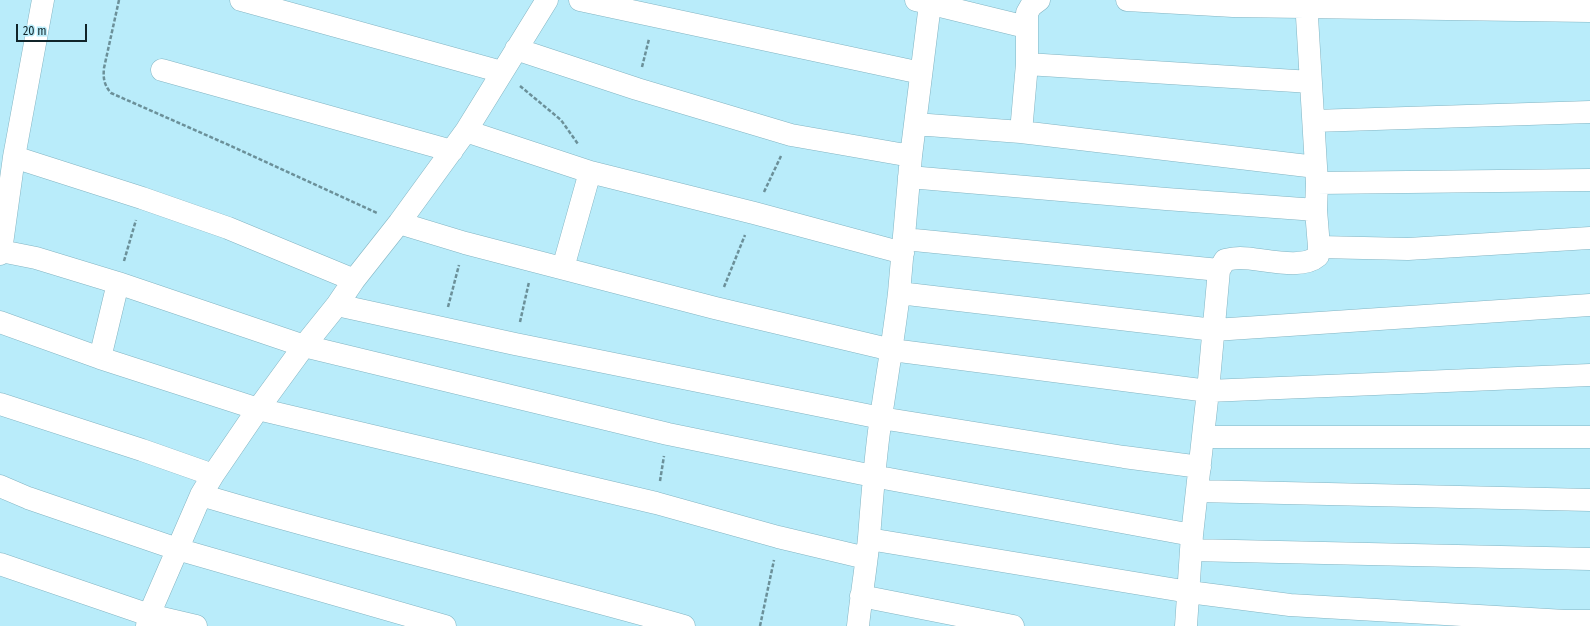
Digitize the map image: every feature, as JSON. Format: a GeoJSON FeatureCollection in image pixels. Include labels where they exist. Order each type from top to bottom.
{"type":"FeatureCollection","features":[{"type":"Feature","properties":{"kind":"street"},"geometry":{"type":"LineString","coordinates":[[43,0],[14,157],[0,252],[36,258],[118,283],[304,346],[668,434],[1192,543],[1590,559]]}},
{"type":"Feature","properties":{"kind":"street"},"geometry":{"type":"LineString","coordinates":[[241,0],[502,72]]}},
{"type":"Feature","properties":{"kind":"street"},"geometry":{"type":"LineString","coordinates":[[148,620],[177,548],[201,495],[213,475],[258,409],[304,346],[337,305],[354,280],[399,223],[452,151],[466,131],[546,0]]}},
{"type":"Feature","properties":{"kind":"street"},"geometry":{"type":"LineString","coordinates":[[580,0],[921,73]]}},
{"type":"Feature","properties":{"kind":"street"},"geometry":{"type":"LineString","coordinates":[[1020,132],[1027,64],[1027,14],[1031,6],[1039,0]]}},
{"type":"Feature","properties":{"kind":"street"},"geometry":{"type":"LineString","coordinates":[[1127,0],[1233,6],[1306,3],[1590,11]]}},
{"type":"Feature","properties":{"kind":"street"},"geometry":{"type":"LineString","coordinates":[[858,626],[867,549],[873,476],[892,350],[904,246],[910,166],[921,73],[922,2],[971,7],[1026,26]]}},
{"type":"Feature","properties":{"kind":"street"},"geometry":{"type":"LineString","coordinates":[[1186,626],[1192,543],[1219,270],[1225,260],[1239,258],[1294,263],[1313,260],[1318,256],[1319,247],[1316,210],[1314,121],[1306,3]]}},
{"type":"Feature","properties":{"kind":"street"},"geometry":{"type":"LineString","coordinates":[[516,49],[637,89],[791,135],[910,166],[1166,200],[1316,210]]}},
{"type":"Feature","properties":{"kind":"street"},"geometry":{"type":"LineString","coordinates":[[1027,64],[1311,82]]}},
{"type":"Feature","properties":{"kind":"street"},"geometry":{"type":"LineString","coordinates":[[162,70],[452,151]]}},
{"type":"Feature","properties":{"kind":"street"},"geometry":{"type":"LineString","coordinates":[[1314,121],[1590,112]]}},
{"type":"Feature","properties":{"kind":"street"},"geometry":{"type":"LineString","coordinates":[[915,124],[1020,132],[1316,175],[1590,180]]}},
{"type":"Feature","properties":{"kind":"street"},"geometry":{"type":"LineString","coordinates":[[466,131],[590,172],[754,213],[904,246],[1219,270]]}},
{"type":"Feature","properties":{"kind":"street"},"geometry":{"type":"LineString","coordinates":[[14,157],[142,198],[228,228],[354,280]]}},
{"type":"Feature","properties":{"kind":"street"},"geometry":{"type":"LineString","coordinates":[[564,268],[590,172]]}},
{"type":"Feature","properties":{"kind":"street"},"geometry":{"type":"LineString","coordinates":[[399,223],[534,262],[564,268],[716,308],[892,350],[1208,391],[1590,375]]}},
{"type":"Feature","properties":{"kind":"street"},"geometry":{"type":"LineString","coordinates":[[1319,247],[1408,249],[1590,238]]}},
{"type":"Feature","properties":{"kind":"street"},"geometry":{"type":"LineString","coordinates":[[100,358],[118,283]]}},
{"type":"Feature","properties":{"kind":"street"},"geometry":{"type":"LineString","coordinates":[[899,293],[1214,330],[1590,305]]}},
{"type":"Feature","properties":{"kind":"street"},"geometry":{"type":"LineString","coordinates":[[337,305],[442,329],[881,418],[1116,456],[1200,467]]}},
{"type":"Feature","properties":{"kind":"street"},"geometry":{"type":"LineString","coordinates":[[0,322],[100,358],[258,409],[656,503],[778,537],[1290,605],[1564,621],[1590,621]]}},
{"type":"Feature","properties":{"kind":"street"},"geometry":{"type":"LineString","coordinates":[[0,404],[142,450],[213,475]]}},
{"type":"Feature","properties":{"kind":"street"},"geometry":{"type":"LineString","coordinates":[[1203,437],[1590,437]]}},
{"type":"Feature","properties":{"kind":"street"},"geometry":{"type":"LineString","coordinates":[[0,486],[28,498],[177,548],[445,626]]}},
{"type":"Feature","properties":{"kind":"street"},"geometry":{"type":"LineString","coordinates":[[1197,491],[1590,500]]}},
{"type":"Feature","properties":{"kind":"street"},"geometry":{"type":"LineString","coordinates":[[201,495],[273,516],[684,626]]}},
{"type":"Feature","properties":{"kind":"street"},"geometry":{"type":"LineString","coordinates":[[0,564],[148,620],[196,626]]}},
{"type":"Feature","properties":{"kind":"street"},"geometry":{"type":"LineString","coordinates":[[861,596],[1013,626]]}},
{"type":"Feature","properties":{"kind":"path"},"geometry":{"type":"LineString","coordinates":[[119,0],[103,78],[106,87],[111,93],[399,223]]}},
{"type":"Feature","properties":{"kind":"path"},"geometry":{"type":"LineString","coordinates":[[637,89],[654,16]]}},
{"type":"Feature","properties":{"kind":"path"},"geometry":{"type":"LineString","coordinates":[[502,72],[561,120],[577,142],[590,172]]}},
{"type":"Feature","properties":{"kind":"path"},"geometry":{"type":"LineString","coordinates":[[716,308],[754,213],[791,135]]}},
{"type":"Feature","properties":{"kind":"path"},"geometry":{"type":"LineString","coordinates":[[118,283],[142,198]]}},
{"type":"Feature","properties":{"kind":"path"},"geometry":{"type":"LineString","coordinates":[[442,329],[465,243]]}},
{"type":"Feature","properties":{"kind":"path"},"geometry":{"type":"LineString","coordinates":[[515,344],[534,262]]}},
{"type":"Feature","properties":{"kind":"path"},"geometry":{"type":"LineString","coordinates":[[656,503],[668,434]]}},
{"type":"Feature","properties":{"kind":"path"},"geometry":{"type":"LineString","coordinates":[[760,626],[778,537]]}}]}
